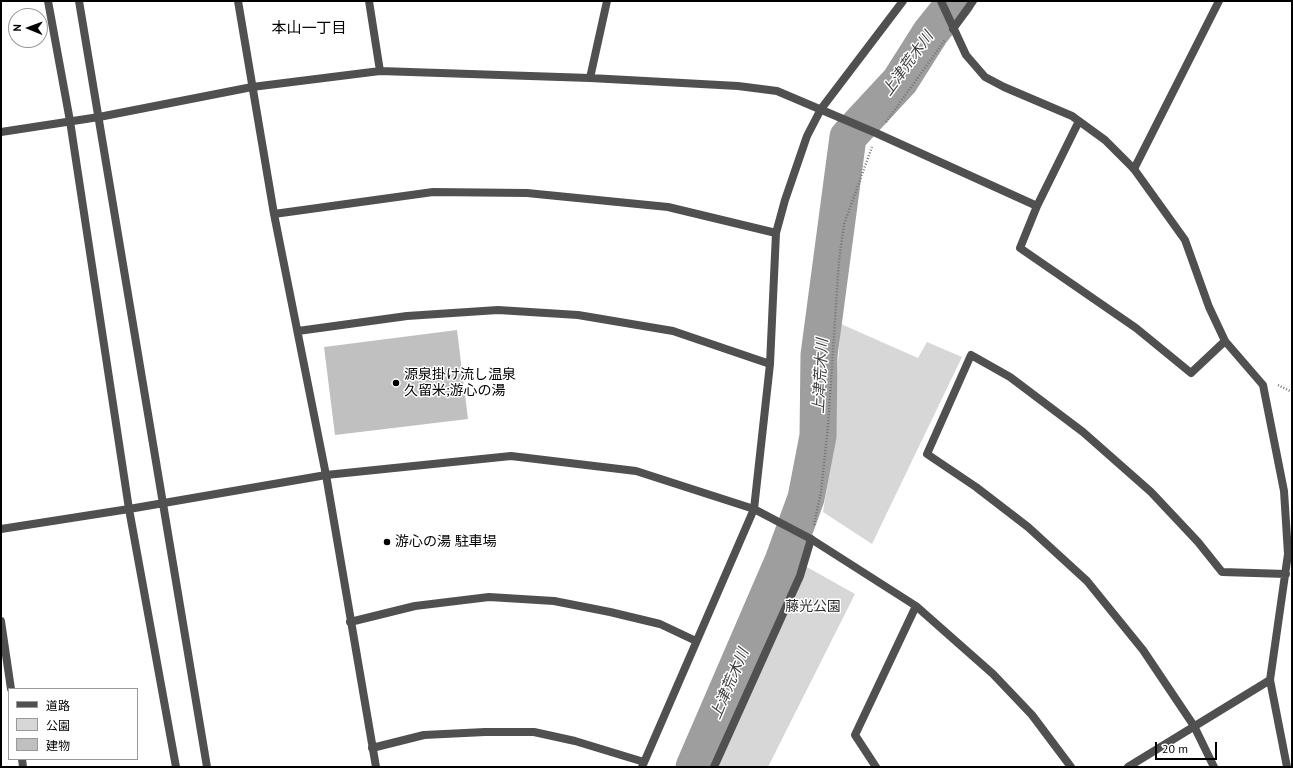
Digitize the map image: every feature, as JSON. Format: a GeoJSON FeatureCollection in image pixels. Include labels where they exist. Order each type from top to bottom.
{"type":"FeatureCollection","features":[{"type":"Feature","properties":{"kind":"street"},"geometry":{"type":"LineString","coordinates":[[48,1],[70,121],[129,509],[176,767]]}},
{"type":"Feature","properties":{"kind":"street"},"geometry":{"type":"LineString","coordinates":[[79,1],[207,767]]}},
{"type":"Feature","properties":{"kind":"street"},"geometry":{"type":"LineString","coordinates":[[238,1],[274,214],[326,475],[376,767]]}},
{"type":"Feature","properties":{"kind":"street"},"geometry":{"type":"LineString","coordinates":[[368,1],[380,71]]}},
{"type":"Feature","properties":{"kind":"street"},"geometry":{"type":"LineString","coordinates":[[590,78],[607,1]]}},
{"type":"Feature","properties":{"kind":"street"},"geometry":{"type":"LineString","coordinates":[[372,748],[424,735],[485,732],[534,732],[575,741],[643,765],[754,509],[770,364],[776,233],[806,136],[821,109],[903,1]]}},
{"type":"Feature","properties":{"kind":"street"},"geometry":{"type":"LineString","coordinates":[[941,1],[966,55],[985,77],[1004,87],[1072,116],[1104,140],[1134,170],[1185,240],[1209,307],[1225,341],[1263,385],[1284,491],[1288,554],[1270,680],[1288,767]]}},
{"type":"Feature","properties":{"kind":"street"},"geometry":{"type":"LineString","coordinates":[[952,24],[973,1]]}},
{"type":"Feature","properties":{"kind":"street"},"geometry":{"type":"LineString","coordinates":[[1134,170],[1218,1]]}},
{"type":"Feature","properties":{"kind":"street"},"geometry":{"type":"LineString","coordinates":[[1,132],[99,117],[252,87],[380,71],[590,78],[738,86],[777,91],[876,132],[1037,206]]}},
{"type":"Feature","properties":{"kind":"street"},"geometry":{"type":"LineString","coordinates":[[1078,121],[1037,206],[1020,248],[1136,328],[1191,373],[1225,341]]}},
{"type":"Feature","properties":{"kind":"street"},"geometry":{"type":"LineString","coordinates":[[274,214],[433,192],[527,193],[668,207],[776,233]]}},
{"type":"Feature","properties":{"kind":"street"},"geometry":{"type":"LineString","coordinates":[[298,331],[406,316],[498,310],[578,314],[673,331],[770,364]]}},
{"type":"Feature","properties":{"kind":"street"},"geometry":{"type":"LineString","coordinates":[[1214,767],[1194,726],[1144,650],[1087,581],[1028,526],[976,487],[927,454],[970,355],[1010,377],[1083,432],[1151,492],[1198,542],[1222,572],[1286,574]]}},
{"type":"Feature","properties":{"kind":"street"},"geometry":{"type":"LineString","coordinates":[[1,529],[129,509],[326,475],[511,456],[636,471],[754,509],[811,539],[916,606],[993,674],[1032,716],[1071,767]]}},
{"type":"Feature","properties":{"kind":"street"},"geometry":{"type":"LineString","coordinates":[[714,767],[800,576],[811,539]]}},
{"type":"Feature","properties":{"kind":"street"},"geometry":{"type":"LineString","coordinates":[[350,622],[415,606],[489,598],[554,602],[610,612],[660,624],[696,641]]}},
{"type":"Feature","properties":{"kind":"street"},"geometry":{"type":"LineString","coordinates":[[876,767],[855,735],[916,606]]}},
{"type":"Feature","properties":{"kind":"street"},"geometry":{"type":"LineString","coordinates":[[1,621],[4,664],[11,688]]}},
{"type":"Feature","properties":{"kind":"street"},"geometry":{"type":"LineString","coordinates":[[1128,767],[1270,680]]}},
{"type":"Feature","properties":{"kind":"path"},"geometry":{"type":"LineString","coordinates":[[886,122],[952,24]]}},
{"type":"Feature","properties":{"kind":"path"},"geometry":{"type":"LineString","coordinates":[[811,539],[821,492],[828,426],[839,260],[844,224],[872,146]]}},
{"type":"Feature","properties":{"kind":"green space"},"geometry":{"type":"Polygon","coordinates":[[[841,324],[918,358],[927,342],[962,357],[872,544],[823,512],[829,474],[841,324]]]}},
{"type":"Feature","properties":{"kind":"green space","name":"藤光公園"},"geometry":{"type":"Polygon","coordinates":[[[798,562],[855,594],[768,767],[707,767],[798,562]]]}},
{"type":"Feature","properties":{"kind":"building","name":"源泉掛け流し温泉 久留米;游心の湯"},"geometry":{"type":"Polygon","coordinates":[[[457,330],[468,419],[335,435],[324,347],[457,330]]]}},
{"type":"Feature","properties":{"kind":"waterway","name":"上津荒木川"},"geometry":{"type":"LineString","coordinates":[[694,767],[783,561],[806,498],[818,436],[819,355],[848,137],[900,81],[931,32],[956,1]]}},
{"type":"Feature","properties":{"kind":"place","name":"源泉掛け流し温泉 久留米;游心の湯"},"geometry":{"type":"Point","coordinates":[396,383]}},
{"type":"Feature","properties":{"kind":"place","name":"游心の湯 駐車場"},"geometry":{"type":"Point","coordinates":[387,542]}},
{"type":"Feature","properties":{"kind":"district","name":"本山一丁目"},"geometry":{"type":"Point","coordinates":[309,29]}}]}
